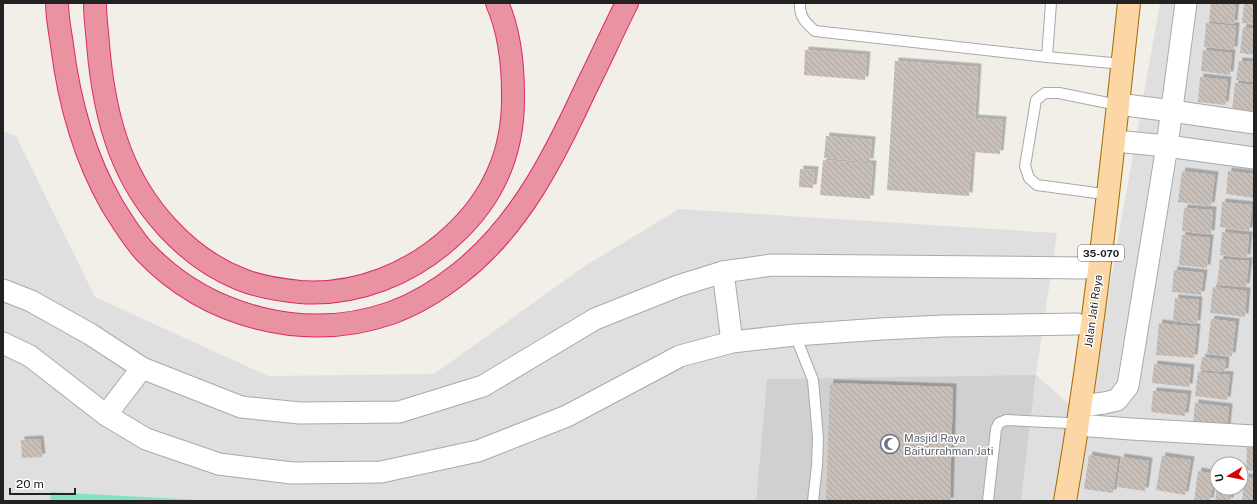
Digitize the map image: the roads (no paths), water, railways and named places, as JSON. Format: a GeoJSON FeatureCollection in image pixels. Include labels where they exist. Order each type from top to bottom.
{"type":"FeatureCollection","features":[{"type":"Feature","properties":{"kind":"highway"},"geometry":{"type":"LineString","coordinates":[[95,6],[105,101],[120,152],[145,200],[160,220],[198,255],[218,268],[241,279],[259,285],[310,293],[353,289],[371,284],[391,276],[426,257],[444,244],[464,225],[479,208],[492,189],[502,168],[508,147],[512,126],[513,106],[513,82],[510,55],[505,30],[497,3]]}},
{"type":"Feature","properties":{"kind":"highway"},"geometry":{"type":"LineString","coordinates":[[57,6],[64,63],[77,122],[85,147],[105,192],[133,237],[144,251],[164,270],[208,300],[227,309],[253,318],[282,324],[303,326],[350,323],[370,319],[406,307],[440,287],[461,272],[480,255],[496,239],[514,217],[530,195],[551,160],[627,3]]}},
{"type":"Feature","properties":{"kind":"main road","name":"Jalan Jati Raya"},"geometry":{"type":"LineString","coordinates":[[1054,501],[1075,418],[1077,324],[1091,273],[1115,141],[1112,62],[1115,3]]}},
{"type":"Feature","properties":{"kind":"main road","name":"Jalan Jati Raya"},"geometry":{"type":"LineString","coordinates":[[1065,501],[1091,273],[1096,193],[1127,25],[1129,3]]}},
{"type":"Feature","properties":{"kind":"main road","name":"Jalan Jati Raya"},"geometry":{"type":"LineString","coordinates":[[1127,25],[1141,3]]}},
{"type":"Feature","properties":{"kind":"street"},"geometry":{"type":"LineString","coordinates":[[1075,418],[1104,403],[1117,400],[1128,386],[1167,146],[1186,3]]}},
{"type":"Feature","properties":{"kind":"street"},"geometry":{"type":"LineString","coordinates":[[1113,103],[1254,123]]}},
{"type":"Feature","properties":{"kind":"street"},"geometry":{"type":"LineString","coordinates":[[1115,141],[1167,146],[1254,158]]}},
{"type":"Feature","properties":{"kind":"street"},"geometry":{"type":"LineString","coordinates":[[3,290],[31,301],[84,330],[142,368],[241,407],[300,414],[399,412],[483,386],[595,319],[678,286],[723,272],[772,265],[1091,273]]}},
{"type":"Feature","properties":{"kind":"street"},"geometry":{"type":"LineString","coordinates":[[723,272],[732,342]]}},
{"type":"Feature","properties":{"kind":"street"},"geometry":{"type":"LineString","coordinates":[[3,343],[30,356],[106,415],[146,439],[219,464],[292,473],[381,472],[478,451],[567,416],[680,356],[732,342],[795,335],[881,329],[943,326],[1077,324]]}},
{"type":"Feature","properties":{"kind":"street"},"geometry":{"type":"LineString","coordinates":[[106,415],[142,368]]}},
{"type":"Feature","properties":{"kind":"street"},"geometry":{"type":"LineString","coordinates":[[1075,418],[1131,429],[1254,436]]}},
{"type":"Feature","properties":{"kind":"lane"},"geometry":{"type":"LineString","coordinates":[[800,3],[799,9],[804,22],[815,31],[1047,57],[1112,62]]}},
{"type":"Feature","properties":{"kind":"lane"},"geometry":{"type":"LineString","coordinates":[[1047,57],[1051,3]]}},
{"type":"Feature","properties":{"kind":"lane"},"geometry":{"type":"LineString","coordinates":[[1096,193],[1037,186],[1029,178],[1026,166],[1036,100],[1045,93],[1059,92],[1113,103]]}},
{"type":"Feature","properties":{"kind":"lane"},"geometry":{"type":"LineString","coordinates":[[795,335],[813,380],[818,438],[813,501]]}},
{"type":"Feature","properties":{"kind":"lane"},"geometry":{"type":"LineString","coordinates":[[988,501],[996,429],[999,423],[1006,420],[1075,418]]}},
{"type":"Feature","properties":{"kind":"place","name":"Masjid Raya Baiturrahman Jati"},"geometry":{"type":"Point","coordinates":[890,444]}}]}
